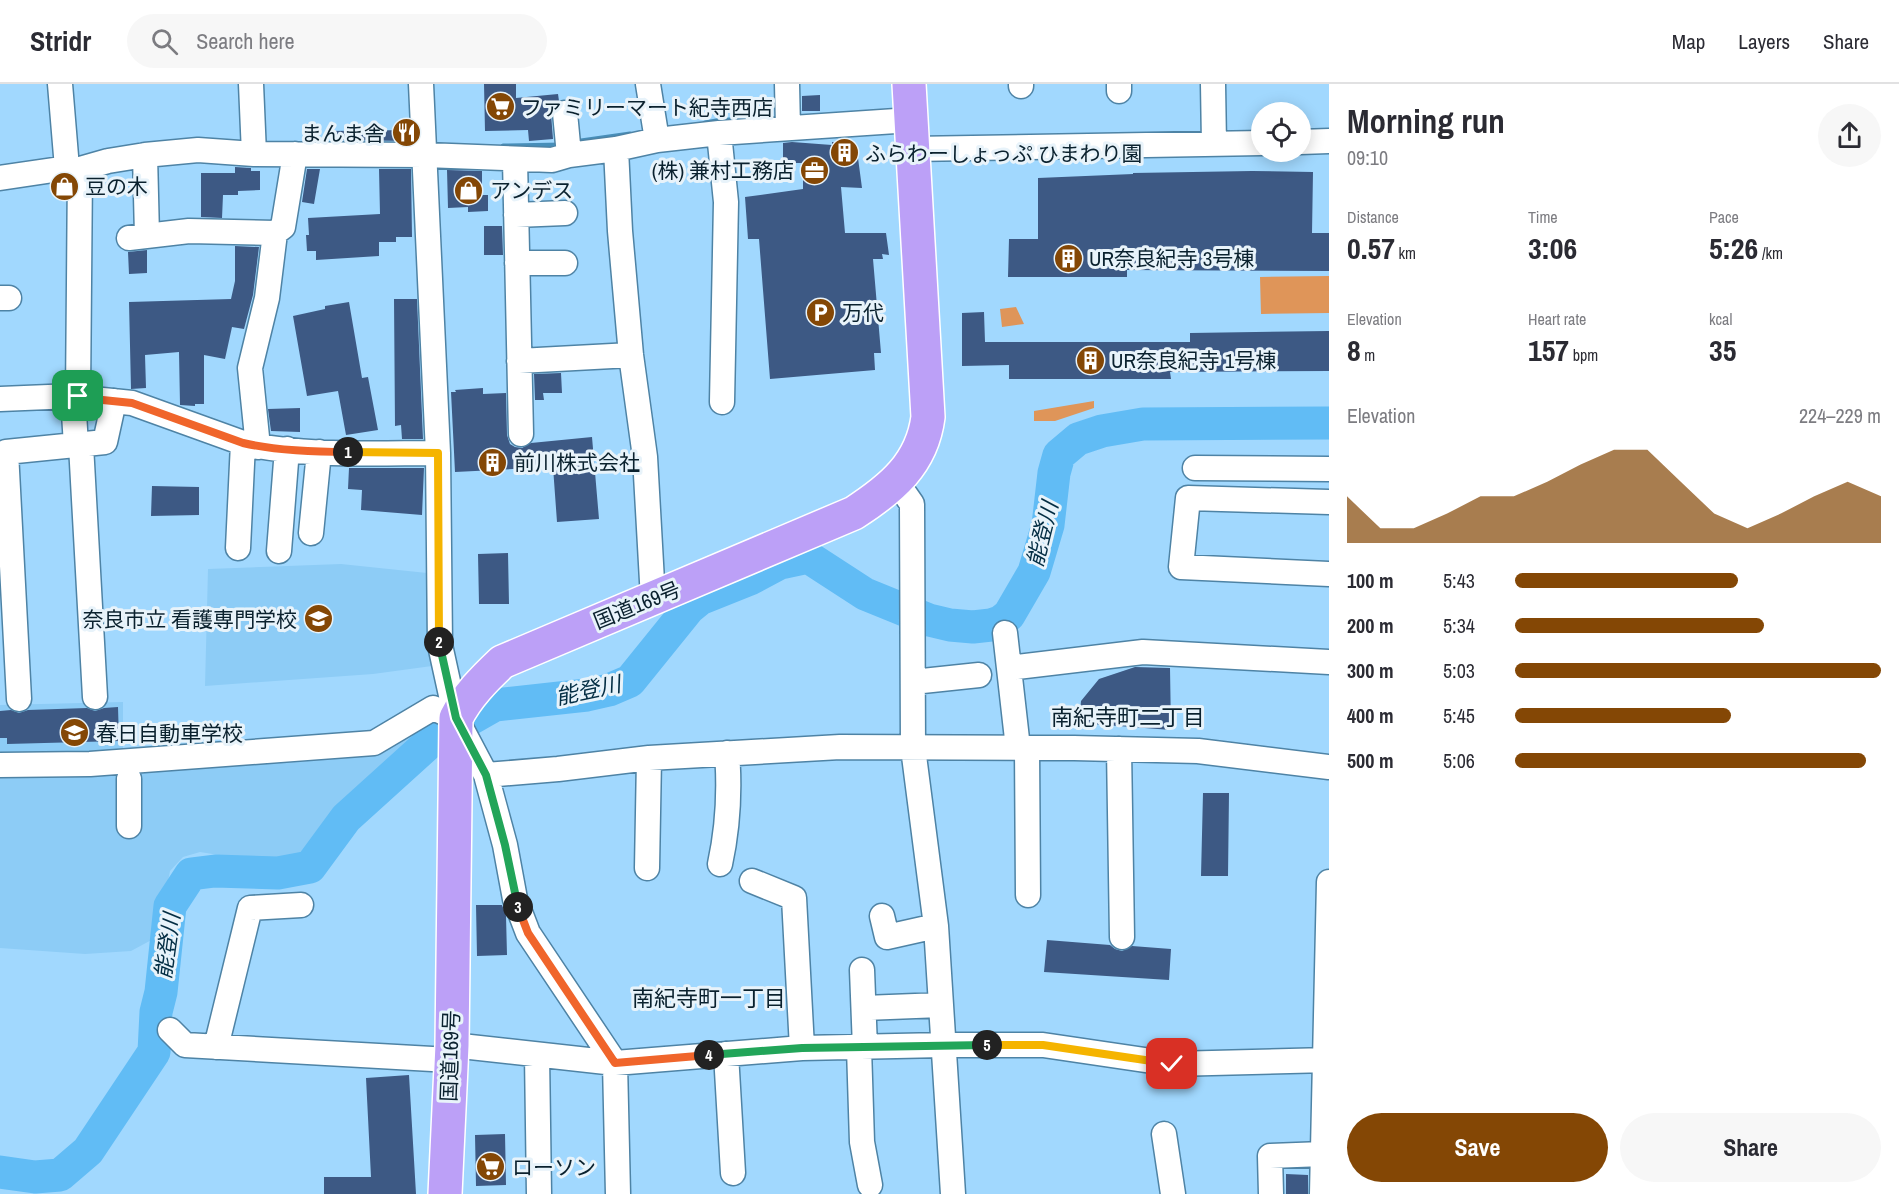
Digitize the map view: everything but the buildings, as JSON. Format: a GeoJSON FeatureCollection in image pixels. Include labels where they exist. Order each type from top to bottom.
{"type":"FeatureCollection","features":[{"type":"Feature","properties":{"kind":"highway","name":"国道169号"},"geometry":{"type":"LineString","coordinates":[[445,1194],[451,1052],[456,718],[464,702],[502,662],[854,513],[879,497],[896,481],[918,452],[925,436],[928,417],[909,84]]}},
{"type":"Feature","properties":{"kind":"street"},"geometry":{"type":"LineString","coordinates":[[60,84],[73,168],[78,446],[95,698]]}},
{"type":"Feature","properties":{"kind":"street"},"geometry":{"type":"LineString","coordinates":[[251,84],[254,154]]}},
{"type":"Feature","properties":{"kind":"street"},"geometry":{"type":"LineString","coordinates":[[421,84],[438,453],[440,645],[456,718],[486,775],[505,845],[515,899],[528,933],[615,1063],[618,1194]]}},
{"type":"Feature","properties":{"kind":"street"},"geometry":{"type":"LineString","coordinates":[[648,84],[657,140]]}},
{"type":"Feature","properties":{"kind":"street"},"geometry":{"type":"LineString","coordinates":[[787,84],[788,128]]}},
{"type":"Feature","properties":{"kind":"street"},"geometry":{"type":"LineString","coordinates":[[1213,84],[1214,144]]}},
{"type":"Feature","properties":{"kind":"street"},"geometry":{"type":"LineString","coordinates":[[565,113],[569,155]]}},
{"type":"Feature","properties":{"kind":"street"},"geometry":{"type":"LineString","coordinates":[[0,177],[73,168],[145,155],[198,150],[254,154],[425,155],[552,160],[657,140],[788,128],[1214,144],[1251,143]]}},
{"type":"Feature","properties":{"kind":"street"},"geometry":{"type":"LineString","coordinates":[[719,133],[726,202],[722,402]]}},
{"type":"Feature","properties":{"kind":"street"},"geometry":{"type":"LineString","coordinates":[[1311,142],[1329,141]]}},
{"type":"Feature","properties":{"kind":"street"},"geometry":{"type":"LineString","coordinates":[[616,149],[620,231],[631,355],[645,457],[653,599]]}},
{"type":"Feature","properties":{"kind":"street"},"geometry":{"type":"LineString","coordinates":[[145,155],[138,237],[189,231],[275,233],[283,227],[295,154]]}},
{"type":"Feature","properties":{"kind":"street"},"geometry":{"type":"LineString","coordinates":[[515,160],[521,434]]}},
{"type":"Feature","properties":{"kind":"street"},"geometry":{"type":"LineString","coordinates":[[516,215],[565,213]]}},
{"type":"Feature","properties":{"kind":"street"},"geometry":{"type":"LineString","coordinates":[[238,548],[250,445],[250,368],[267,298],[275,233]]}},
{"type":"Feature","properties":{"kind":"street"},"geometry":{"type":"LineString","coordinates":[[517,263],[565,263]]}},
{"type":"Feature","properties":{"kind":"street"},"geometry":{"type":"LineString","coordinates":[[519,361],[631,355]]}},
{"type":"Feature","properties":{"kind":"street"},"geometry":{"type":"LineString","coordinates":[[0,399],[76,396],[132,403],[250,445],[319,452],[438,453]]}},
{"type":"Feature","properties":{"kind":"street"},"geometry":{"type":"LineString","coordinates":[[19,699],[3,452],[105,442],[114,401]]}},
{"type":"Feature","properties":{"kind":"street"},"geometry":{"type":"LineString","coordinates":[[279,551],[287,449]]}},
{"type":"Feature","properties":{"kind":"street"},"geometry":{"type":"LineString","coordinates":[[311,533],[319,452]]}},
{"type":"Feature","properties":{"kind":"street"},"geometry":{"type":"LineString","coordinates":[[1195,468],[1329,469]]}},
{"type":"Feature","properties":{"kind":"street"},"geometry":{"type":"LineString","coordinates":[[896,481],[912,504],[913,748],[936,926],[953,1194]]}},
{"type":"Feature","properties":{"kind":"street"},"geometry":{"type":"LineString","coordinates":[[1329,502],[1188,498],[1181,567],[1329,574]]}},
{"type":"Feature","properties":{"kind":"street"},"geometry":{"type":"LineString","coordinates":[[1005,633],[1023,748],[1028,895]]}},
{"type":"Feature","properties":{"kind":"street"},"geometry":{"type":"LineString","coordinates":[[1009,668],[1143,652],[1329,662]]}},
{"type":"Feature","properties":{"kind":"street"},"geometry":{"type":"LineString","coordinates":[[913,682],[979,675]]}},
{"type":"Feature","properties":{"kind":"street"},"geometry":{"type":"LineString","coordinates":[[0,765],[90,764],[374,743],[433,708],[456,718]]}},
{"type":"Feature","properties":{"kind":"street"},"geometry":{"type":"LineString","coordinates":[[486,775],[558,770],[649,758],[840,747],[1198,751],[1329,767]]}},
{"type":"Feature","properties":{"kind":"street"},"geometry":{"type":"LineString","coordinates":[[1119,749],[1122,937]]}},
{"type":"Feature","properties":{"kind":"street"},"geometry":{"type":"LineString","coordinates":[[720,864],[726,838],[730,788],[727,753]]}},
{"type":"Feature","properties":{"kind":"street"},"geometry":{"type":"LineString","coordinates":[[647,868],[649,758]]}},
{"type":"Feature","properties":{"kind":"street"},"geometry":{"type":"LineString","coordinates":[[129,779],[129,826]]}},
{"type":"Feature","properties":{"kind":"street"},"geometry":{"type":"LineString","coordinates":[[752,881],[794,898],[802,1048]]}},
{"type":"Feature","properties":{"kind":"street"},"geometry":{"type":"LineString","coordinates":[[1322,1194],[1327,1060],[1329,882]]}},
{"type":"Feature","properties":{"kind":"street"},"geometry":{"type":"LineString","coordinates":[[216,1047],[250,908],[301,905]]}},
{"type":"Feature","properties":{"kind":"street"},"geometry":{"type":"LineString","coordinates":[[882,916],[887,937],[936,926]]}},
{"type":"Feature","properties":{"kind":"street"},"geometry":{"type":"LineString","coordinates":[[862,970],[864,1008],[862,1142],[870,1185]]}},
{"type":"Feature","properties":{"kind":"street"},"geometry":{"type":"LineString","coordinates":[[864,1008],[941,1005]]}},
{"type":"Feature","properties":{"kind":"street"},"geometry":{"type":"LineString","coordinates":[[170,1030],[185,1045],[537,1055],[615,1063],[802,1048],[943,1045],[1043,1045],[1172,1064],[1327,1060]]}},
{"type":"Feature","properties":{"kind":"street"},"geometry":{"type":"LineString","coordinates":[[726,1054],[733,1173]]}},
{"type":"Feature","properties":{"kind":"street"},"geometry":{"type":"LineString","coordinates":[[537,1055],[539,1194]]}},
{"type":"Feature","properties":{"kind":"street"},"geometry":{"type":"LineString","coordinates":[[1164,1134],[1173,1194]]}},
{"type":"Feature","properties":{"kind":"street"},"geometry":{"type":"LineString","coordinates":[[1271,1194],[1270,1156],[1323,1154]]}},
{"type":"Feature","properties":{"kind":"shaded area"},"geometry":{"type":"Polygon","coordinates":[[[1329,276],[1329,313],[1261,314],[1260,277],[1329,276]]]}},
{"type":"Feature","properties":{"kind":"shaded area"},"geometry":{"type":"Polygon","coordinates":[[[1016,307],[1024,324],[1002,327],[1000,309],[1016,307]]]}},
{"type":"Feature","properties":{"kind":"shaded area"},"geometry":{"type":"Polygon","coordinates":[[[1094,401],[1094,408],[1055,421],[1034,421],[1034,411],[1094,401]]]}},
{"type":"Feature","properties":{"kind":"shaded area","name":"奈良市立 看護専門学校"},"geometry":{"type":"Polygon","coordinates":[[[341,564],[427,573],[432,666],[373,674],[205,686],[208,569],[341,564]]]}},
{"type":"Feature","properties":{"kind":"shaded area"},"geometry":{"type":"Polygon","coordinates":[[[123,702],[123,768],[388,749],[435,720],[436,735],[348,813],[335,817],[307,858],[281,865],[200,852],[183,857],[170,871],[157,937],[131,951],[85,954],[0,948],[0,705],[123,702]]]}},
{"type":"Feature","properties":{"kind":"waterway"},"geometry":{"type":"LineString","coordinates":[[705,123],[743,120]]}},
{"type":"Feature","properties":{"kind":"waterway"},"geometry":{"type":"LineString","coordinates":[[574,142],[630,134]]}},
{"type":"Feature","properties":{"kind":"waterway"},"geometry":{"type":"LineString","coordinates":[[503,146],[562,145]]}},
{"type":"Feature","properties":{"kind":"waterway","name":"能登川"},"geometry":{"type":"LineString","coordinates":[[0,1172],[35,1177],[60,1175],[88,1151],[154,1052],[156,1012],[161,992],[170,906],[191,874],[215,871],[278,873],[310,867],[346,818],[430,742],[495,705],[587,695],[609,690],[630,681],[689,608],[700,599],[750,579],[780,563],[808,557],[865,594],[929,620],[973,627],[1000,622],[1009,615],[1034,572],[1048,525],[1054,473],[1059,455],[1078,439],[1102,431],[1143,424],[1329,423]]}},
{"type":"Feature","properties":{"kind":"place","name":"ファミリーマート紀寺西店"},"geometry":{"type":"Point","coordinates":[500,107]}},
{"type":"Feature","properties":{"kind":"place","name":"まんま舎"},"geometry":{"type":"Point","coordinates":[406,133]}},
{"type":"Feature","properties":{"kind":"place","name":"ふらわーしょっぷ ひまわり園"},"geometry":{"type":"Point","coordinates":[844,153]}},
{"type":"Feature","properties":{"kind":"place","name":"(株) 兼村工務店"},"geometry":{"type":"Point","coordinates":[815,170]}},
{"type":"Feature","properties":{"kind":"place","name":"豆の木"},"geometry":{"type":"Point","coordinates":[64,186]}},
{"type":"Feature","properties":{"kind":"place","name":"アンデス"},"geometry":{"type":"Point","coordinates":[469,190]}},
{"type":"Feature","properties":{"kind":"place","name":"UR奈良紀寺 3号棟"},"geometry":{"type":"Point","coordinates":[1068,258]}},
{"type":"Feature","properties":{"kind":"place","name":"万代"},"geometry":{"type":"Point","coordinates":[821,312]}},
{"type":"Feature","properties":{"kind":"place","name":"UR奈良紀寺 1号棟"},"geometry":{"type":"Point","coordinates":[1090,360]}},
{"type":"Feature","properties":{"kind":"place","name":"前川株式会社"},"geometry":{"type":"Point","coordinates":[493,462]}},
{"type":"Feature","properties":{"kind":"place","name":"奈良市立 看護専門学校"},"geometry":{"type":"Point","coordinates":[318,619]}},
{"type":"Feature","properties":{"kind":"place","name":"春日自動車学校"},"geometry":{"type":"Point","coordinates":[75,733]}},
{"type":"Feature","properties":{"kind":"place","name":"ローソン"},"geometry":{"type":"Point","coordinates":[491,1167]}},
{"type":"Feature","properties":{"kind":"district","name":"南紀寺町二丁目"},"geometry":{"type":"Point","coordinates":[1128,717]}},
{"type":"Feature","properties":{"kind":"district","name":"南紀寺町一丁目"},"geometry":{"type":"Point","coordinates":[709,998]}},
{"type":"Feature","properties":{"kind":"route"},"geometry":{"type":"LineString","coordinates":[[78,396],[132,403],[258,447],[319,452],[438,453],[440,645],[456,718],[486,775],[505,845],[515,899],[528,933],[615,1063],[802,1048],[1043,1045],[1172,1064]]}}]}
